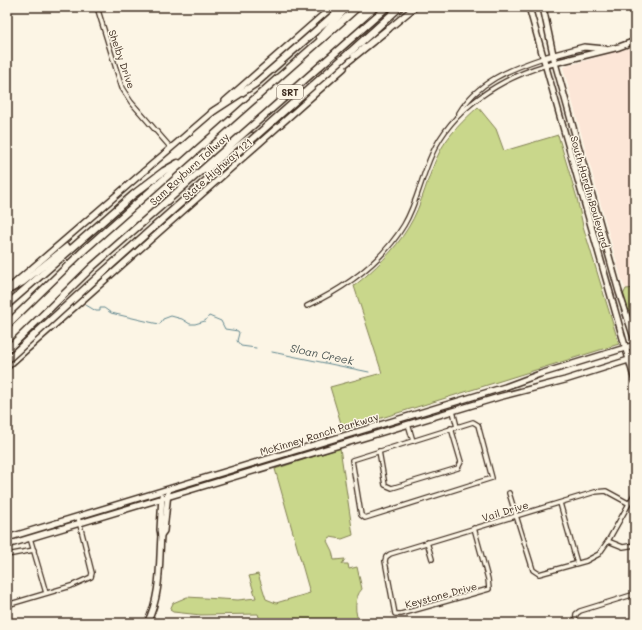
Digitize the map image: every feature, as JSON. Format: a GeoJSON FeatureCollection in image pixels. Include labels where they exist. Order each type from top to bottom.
{"type":"FeatureCollection","features":[{"type":"Feature","properties":{"kind":"highway"},"geometry":{"type":"LineString","coordinates":[[212,112],[255,84],[343,7]]}},
{"type":"Feature","properties":{"kind":"highway"},"geometry":{"type":"LineString","coordinates":[[315,45],[325,30],[347,7]]}},
{"type":"Feature","properties":{"kind":"highway","name":"Sam Rayburn Tollway"},"geometry":{"type":"LineString","coordinates":[[7,325],[74,260],[358,7]]}},
{"type":"Feature","properties":{"kind":"highway","name":"Sam Rayburn Tollway"},"geometry":{"type":"LineString","coordinates":[[7,350],[92,267],[387,7]]}},
{"type":"Feature","properties":{"kind":"highway"},"geometry":{"type":"LineString","coordinates":[[7,360],[135,243],[400,7]]}},
{"type":"Feature","properties":{"kind":"highway"},"geometry":{"type":"LineString","coordinates":[[193,178],[214,165],[388,29]]}},
{"type":"Feature","properties":{"kind":"highway"},"geometry":{"type":"LineString","coordinates":[[7,305],[34,278],[164,170],[186,159]]}},
{"type":"Feature","properties":{"kind":"highway"},"geometry":{"type":"LineString","coordinates":[[7,291],[34,278]]}},
{"type":"Feature","properties":{"kind":"main road"},"geometry":{"type":"LineString","coordinates":[[7,291],[332,7]]}},
{"type":"Feature","properties":{"kind":"main road","name":"State Highway 121"},"geometry":{"type":"LineString","coordinates":[[32,345],[388,29],[415,7]]}},
{"type":"Feature","properties":{"kind":"main road","name":"South Hardin Boulevard"},"geometry":{"type":"LineString","coordinates":[[530,7],[543,58],[635,381]]}},
{"type":"Feature","properties":{"kind":"main road","name":"South Hardin Boulevard"},"geometry":{"type":"LineString","coordinates":[[543,7],[555,63],[608,253],[635,341]]}},
{"type":"Feature","properties":{"kind":"main road"},"geometry":{"type":"LineString","coordinates":[[546,65],[608,50],[635,41]]}},
{"type":"Feature","properties":{"kind":"main road"},"geometry":{"type":"LineString","coordinates":[[543,58],[584,47],[608,50]]}},
{"type":"Feature","properties":{"kind":"main road"},"geometry":{"type":"LineString","coordinates":[[599,255],[608,253]]}},
{"type":"Feature","properties":{"kind":"main road"},"geometry":{"type":"LineString","coordinates":[[7,367],[32,345]]}},
{"type":"Feature","properties":{"kind":"main road"},"geometry":{"type":"LineString","coordinates":[[7,371],[32,345]]}},
{"type":"Feature","properties":{"kind":"main road","name":"McKinney Ranch Parkway"},"geometry":{"type":"LineString","coordinates":[[7,538],[451,404],[540,374],[635,345]]}},
{"type":"Feature","properties":{"kind":"main road","name":"McKinney Ranch Parkway"},"geometry":{"type":"LineString","coordinates":[[7,545],[408,424],[635,358]]}},
{"type":"Feature","properties":{"kind":"main road"},"geometry":{"type":"LineString","coordinates":[[540,374],[544,385]]}},
{"type":"Feature","properties":{"kind":"main road"},"geometry":{"type":"LineString","coordinates":[[451,404],[453,411]]}},
{"type":"Feature","properties":{"kind":"main road"},"geometry":{"type":"LineString","coordinates":[[161,535],[164,531],[168,489]]}},
{"type":"Feature","properties":{"kind":"main road"},"geometry":{"type":"LineString","coordinates":[[147,623],[157,595],[162,491]]}},
{"type":"Feature","properties":{"kind":"street","name":"Shelby Drive"},"geometry":{"type":"LineString","coordinates":[[97,7],[122,88],[131,102],[172,148]]}},
{"type":"Feature","properties":{"kind":"street"},"geometry":{"type":"LineString","coordinates":[[307,306],[338,289],[356,276],[378,257],[398,234],[413,208],[432,154],[445,131],[458,116],[468,98],[488,82],[509,70],[543,58]]}},
{"type":"Feature","properties":{"kind":"street"},"geometry":{"type":"LineString","coordinates":[[458,116],[507,79],[546,65]]}},
{"type":"Feature","properties":{"kind":"street"},"geometry":{"type":"LineString","coordinates":[[453,411],[457,426]]}},
{"type":"Feature","properties":{"kind":"street"},"geometry":{"type":"LineString","coordinates":[[473,422],[478,425],[492,478],[365,518],[361,514],[352,460],[451,428],[473,422]]}},
{"type":"Feature","properties":{"kind":"street"},"geometry":{"type":"LineString","coordinates":[[408,424],[413,441]]}},
{"type":"Feature","properties":{"kind":"street"},"geometry":{"type":"LineString","coordinates":[[379,451],[385,484],[392,488],[458,468],[461,462],[451,428]]}},
{"type":"Feature","properties":{"kind":"street","name":"Vail Drive"},"geometry":{"type":"LineString","coordinates":[[396,614],[392,608],[386,557],[390,554],[601,491],[612,494],[628,503]]}},
{"type":"Feature","properties":{"kind":"street"},"geometry":{"type":"LineString","coordinates":[[509,493],[533,570],[535,573],[541,574],[578,563],[598,555],[608,541],[635,493]]}},
{"type":"Feature","properties":{"kind":"street"},"geometry":{"type":"LineString","coordinates":[[560,502],[578,563]]}},
{"type":"Feature","properties":{"kind":"street"},"geometry":{"type":"LineString","coordinates":[[7,605],[91,577],[92,573],[78,517]]}},
{"type":"Feature","properties":{"kind":"street","name":"Keystone Drive"},"geometry":{"type":"LineString","coordinates":[[396,614],[444,603],[489,589],[488,579],[474,528]]}},
{"type":"Feature","properties":{"kind":"street"},"geometry":{"type":"LineString","coordinates":[[30,538],[46,593]]}},
{"type":"Feature","properties":{"kind":"street"},"geometry":{"type":"LineString","coordinates":[[608,541],[623,547],[635,545]]}},
{"type":"Feature","properties":{"kind":"street"},"geometry":{"type":"LineString","coordinates":[[427,542],[432,559]]}},
{"type":"Feature","properties":{"kind":"street"},"geometry":{"type":"LineString","coordinates":[[7,554],[34,550]]}},
{"type":"Feature","properties":{"kind":"street"},"geometry":{"type":"LineString","coordinates":[[575,623],[576,614],[580,611],[635,594]]}},
{"type":"Feature","properties":{"kind":"shaded area"},"geometry":{"type":"Polygon","coordinates":[[[635,46],[635,288],[626,289],[622,281],[563,67],[635,46]]]}},
{"type":"Feature","properties":{"kind":"green space"},"geometry":{"type":"Polygon","coordinates":[[[478,107],[496,129],[504,151],[558,135],[577,198],[583,226],[619,344],[343,430],[330,387],[382,373],[354,286],[384,259],[403,236],[418,209],[440,151],[452,133],[478,107]]]}},
{"type":"Feature","properties":{"kind":"green space"},"geometry":{"type":"Polygon","coordinates":[[[635,288],[635,332],[623,295],[626,289],[635,288]]]}},
{"type":"Feature","properties":{"kind":"green space"},"geometry":{"type":"Polygon","coordinates":[[[340,448],[353,535],[342,539],[330,537],[327,541],[332,551],[334,560],[345,559],[342,564],[348,564],[349,569],[357,567],[362,589],[357,596],[356,601],[356,610],[360,623],[261,623],[258,614],[201,615],[173,612],[170,610],[173,603],[187,597],[238,600],[256,598],[249,576],[258,574],[266,599],[276,603],[310,593],[275,469],[340,448]]]}},
{"type":"Feature","properties":{"kind":"waterway","name":"Sloan Creek"},"geometry":{"type":"LineString","coordinates":[[86,305],[96,311],[100,311],[100,308],[104,308],[111,313],[160,324],[163,319],[171,316],[182,319],[190,324],[205,321],[209,316],[221,321],[225,329],[238,331],[237,341],[241,346],[256,348]]}},
{"type":"Feature","properties":{"kind":"waterway","name":"Sloan Creek"},"geometry":{"type":"LineString","coordinates":[[272,352],[369,372]]}}]}
